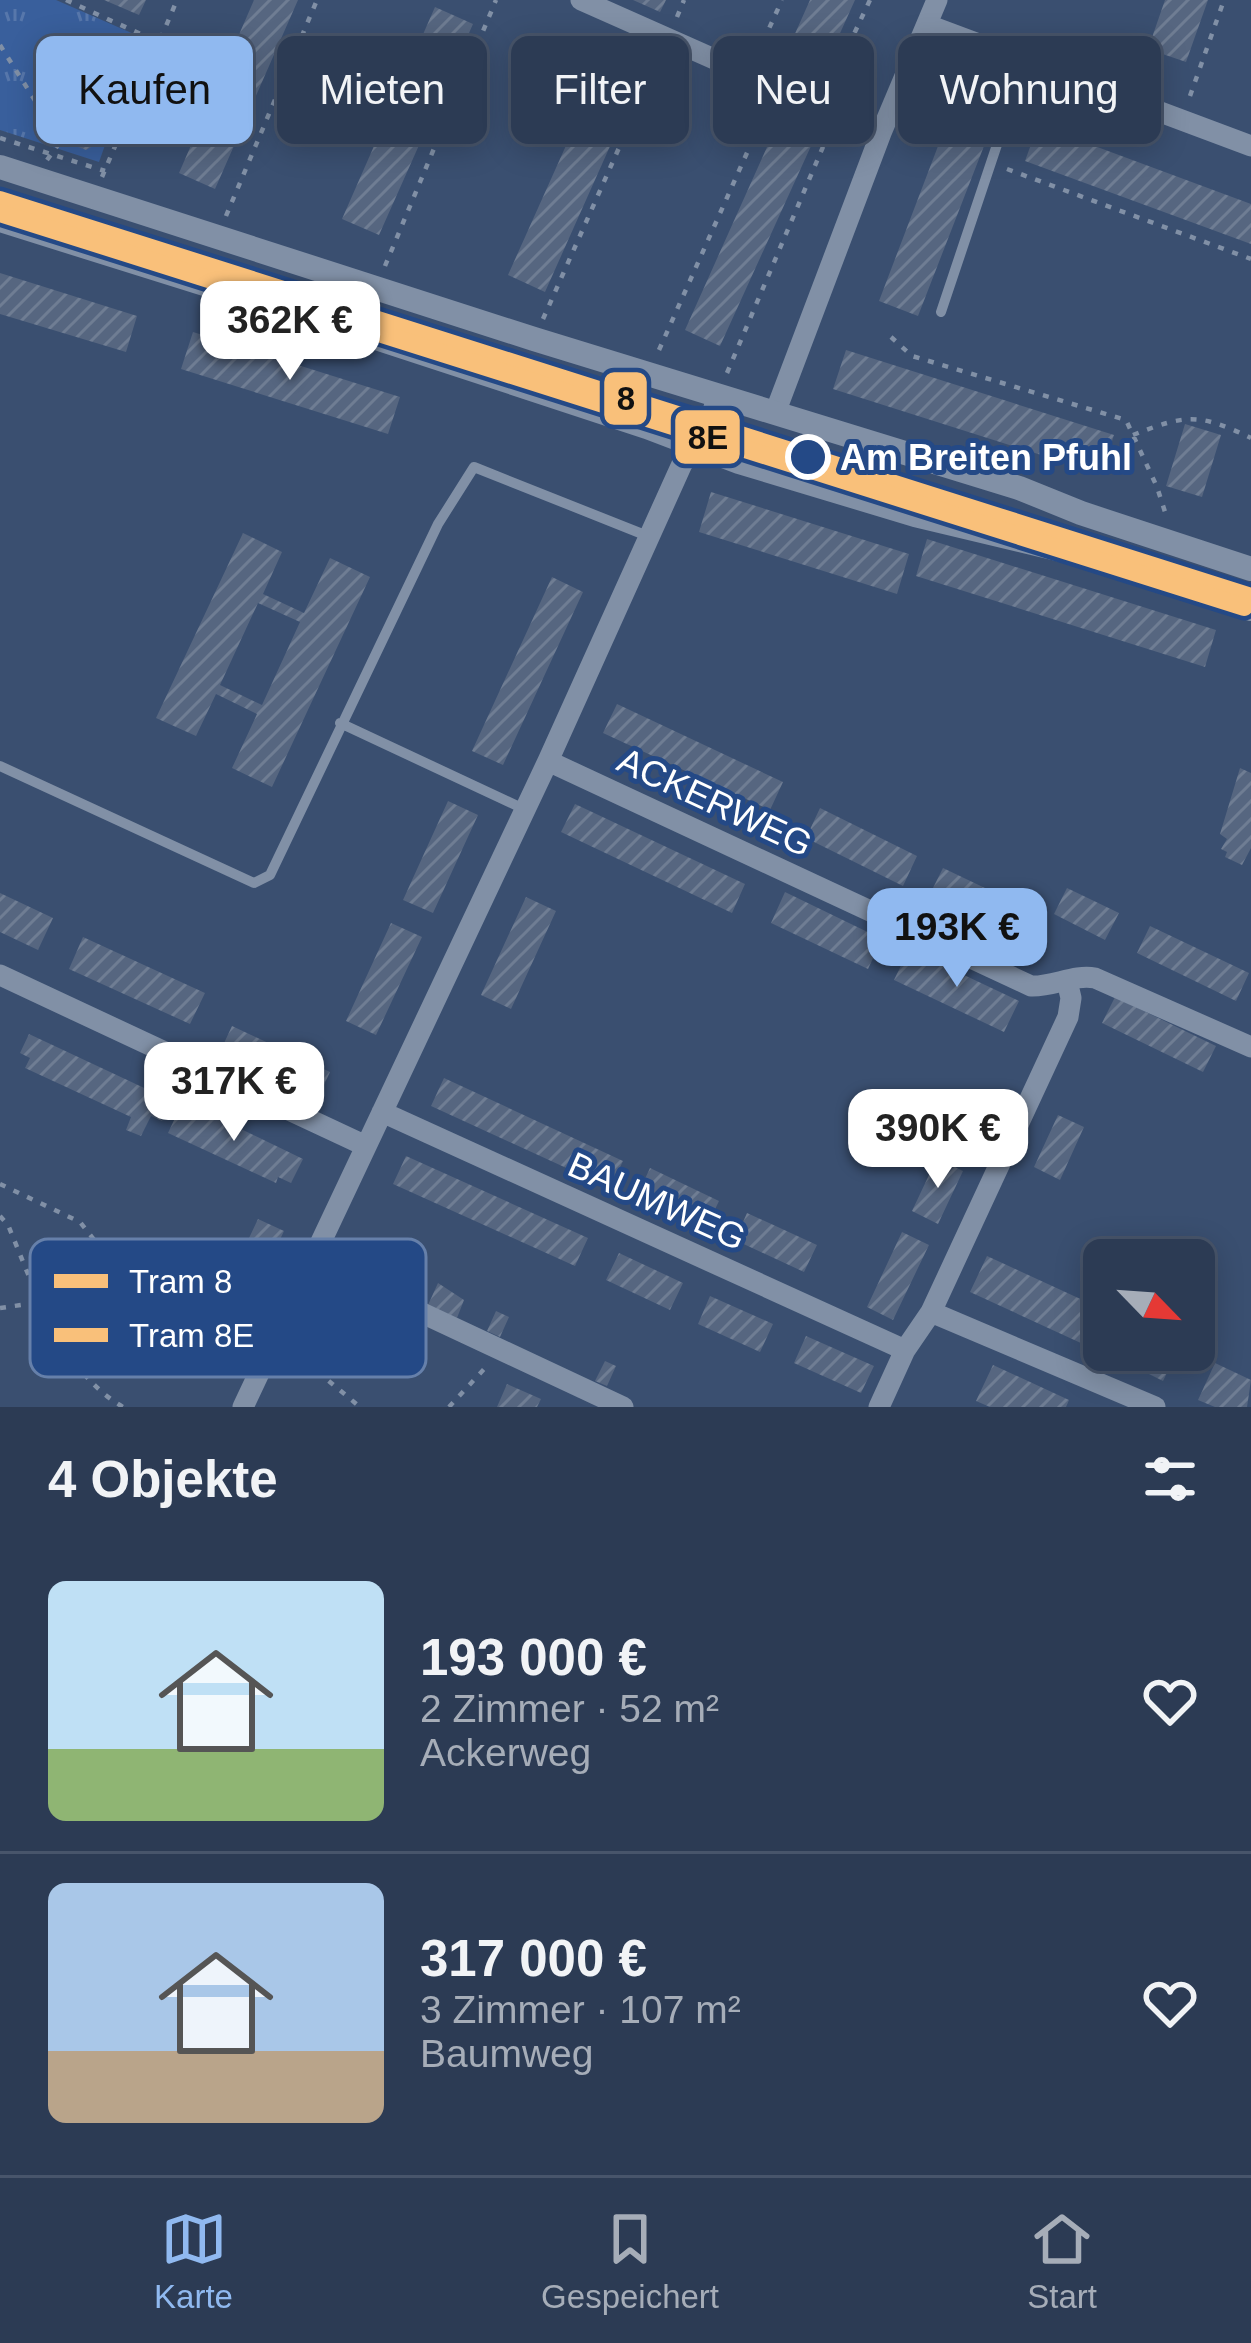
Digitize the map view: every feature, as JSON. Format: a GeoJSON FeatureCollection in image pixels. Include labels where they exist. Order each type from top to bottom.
{"type":"FeatureCollection","features":[{"type":"Feature","properties":{"kind":"street"},"geometry":{"type":"LineString","coordinates":[[580,0],[662,36]]}},
{"type":"Feature","properties":{"kind":"street"},"geometry":{"type":"LineString","coordinates":[[775,413],[881,133],[938,0]]}},
{"type":"Feature","properties":{"kind":"street"},"geometry":{"type":"LineString","coordinates":[[928,25],[957,36]]}},
{"type":"Feature","properties":{"kind":"street"},"geometry":{"type":"LineString","coordinates":[[1161,112],[1251,146]]}},
{"type":"Feature","properties":{"kind":"street"},"geometry":{"type":"LineString","coordinates":[[874,130],[881,133]]}},
{"type":"Feature","properties":{"kind":"street"},"geometry":{"type":"LineString","coordinates":[[0,166],[534,339],[1019,488],[1251,569]]}},
{"type":"Feature","properties":{"kind":"street"},"geometry":{"type":"LineString","coordinates":[[0,220],[915,515],[1070,552],[1251,609]]}},
{"type":"Feature","properties":{"kind":"street"},"geometry":{"type":"LineString","coordinates":[[322,1239],[526,810],[682,464],[708,427],[718,395]]}},
{"type":"Feature","properties":{"kind":"street","name":"ACKERWEG"},"geometry":{"type":"LineString","coordinates":[[548,761],[1031,986],[1095,978],[1251,1047]]}},
{"type":"Feature","properties":{"kind":"street"},"geometry":{"type":"LineString","coordinates":[[0,976],[366,1146]]}},
{"type":"Feature","properties":{"kind":"street"},"geometry":{"type":"LineString","coordinates":[[879,1407],[905,1350],[931,1312],[1068,1016],[1067,981]]}},
{"type":"Feature","properties":{"kind":"street","name":"BAUMWEG"},"geometry":{"type":"LineString","coordinates":[[382,1112],[905,1350]]}},
{"type":"Feature","properties":{"kind":"street"},"geometry":{"type":"LineString","coordinates":[[931,1312],[1155,1407]]}},
{"type":"Feature","properties":{"kind":"street"},"geometry":{"type":"LineString","coordinates":[[426,1315],[623,1407]]}},
{"type":"Feature","properties":{"kind":"street"},"geometry":{"type":"LineString","coordinates":[[243,1407],[257,1377]]}},
{"type":"Feature","properties":{"kind":"lane"},"geometry":{"type":"LineString","coordinates":[[940,312],[997,144]]}},
{"type":"Feature","properties":{"kind":"lane"},"geometry":{"type":"LineString","coordinates":[[0,766],[254,883],[270,875],[438,524],[474,466],[652,537]]}},
{"type":"Feature","properties":{"kind":"lane"},"geometry":{"type":"LineString","coordinates":[[340,723],[526,810]]}},
{"type":"Feature","properties":{"kind":"path"},"geometry":{"type":"LineString","coordinates":[[66,0],[145,36]]}},
{"type":"Feature","properties":{"kind":"path"},"geometry":{"type":"LineString","coordinates":[[161,36],[177,0]]}},
{"type":"Feature","properties":{"kind":"path"},"geometry":{"type":"LineString","coordinates":[[216,238],[317,0]]}},
{"type":"Feature","properties":{"kind":"path"},"geometry":{"type":"LineString","coordinates":[[375,288],[496,0]]}},
{"type":"Feature","properties":{"kind":"path"},"geometry":{"type":"LineString","coordinates":[[765,36],[782,0]]}},
{"type":"Feature","properties":{"kind":"path"},"geometry":{"type":"LineString","coordinates":[[856,36],[870,0]]}},
{"type":"Feature","properties":{"kind":"path"},"geometry":{"type":"LineString","coordinates":[[1181,120],[1224,0]]}},
{"type":"Feature","properties":{"kind":"path"},"geometry":{"type":"LineString","coordinates":[[0,45],[36,102]]}},
{"type":"Feature","properties":{"kind":"path"},"geometry":{"type":"LineString","coordinates":[[0,138],[105,171]]}},
{"type":"Feature","properties":{"kind":"path"},"geometry":{"type":"LineString","coordinates":[[37,179],[56,144]]}},
{"type":"Feature","properties":{"kind":"path"},"geometry":{"type":"LineString","coordinates":[[93,199],[116,144]]}},
{"type":"Feature","properties":{"kind":"path"},"geometry":{"type":"LineString","coordinates":[[534,339],[620,144]]}},
{"type":"Feature","properties":{"kind":"path"},"geometry":{"type":"LineString","coordinates":[[650,374],[751,144]]}},
{"type":"Feature","properties":{"kind":"path"},"geometry":{"type":"LineString","coordinates":[[718,395],[815,144]]}},
{"type":"Feature","properties":{"kind":"path"},"geometry":{"type":"LineString","coordinates":[[991,163],[1251,259]]}},
{"type":"Feature","properties":{"kind":"path"},"geometry":{"type":"LineString","coordinates":[[891,337],[912,356],[1126,420],[1157,487],[1175,545]]}},
{"type":"Feature","properties":{"kind":"path"},"geometry":{"type":"LineString","coordinates":[[1133,436],[1174,419],[1213,419],[1251,438]]}},
{"type":"Feature","properties":{"kind":"path"},"geometry":{"type":"LineString","coordinates":[[0,1184],[80,1222],[93,1239]]}},
{"type":"Feature","properties":{"kind":"path"},"geometry":{"type":"LineString","coordinates":[[0,1216],[30,1281]]}},
{"type":"Feature","properties":{"kind":"path"},"geometry":{"type":"LineString","coordinates":[[0,1308],[30,1304]]}},
{"type":"Feature","properties":{"kind":"path"},"geometry":{"type":"LineString","coordinates":[[449,1407],[502,1350]]}},
{"type":"Feature","properties":{"kind":"path"},"geometry":{"type":"LineString","coordinates":[[89,1377],[123,1407]]}},
{"type":"Feature","properties":{"kind":"path"},"geometry":{"type":"LineString","coordinates":[[324,1377],[360,1407]]}},
{"type":"Feature","properties":{"kind":"green space"},"geometry":{"type":"Polygon","coordinates":[[[0,0],[56,0],[138,36],[36,36],[36,142],[0,130],[0,0]]]}},
{"type":"Feature","properties":{"kind":"green space"},"geometry":{"type":"Polygon","coordinates":[[[43,144],[105,144],[99,162],[43,144]]]}},
{"type":"Feature","properties":{"kind":"building"},"geometry":{"type":"Polygon","coordinates":[[[104,0],[146,0],[139,15],[104,0]]]}},
{"type":"Feature","properties":{"kind":"building"},"geometry":{"type":"Polygon","coordinates":[[[254,0],[298,0],[282,36],[277,36],[277,48],[253,102],[253,36],[238,36],[254,0]]]}},
{"type":"Feature","properties":{"kind":"building"},"geometry":{"type":"Polygon","coordinates":[[[633,0],[666,0],[660,12],[633,0]]]}},
{"type":"Feature","properties":{"kind":"building"},"geometry":{"type":"Polygon","coordinates":[[[810,0],[855,0],[839,36],[794,36],[810,0]]]}},
{"type":"Feature","properties":{"kind":"building"},"geometry":{"type":"Polygon","coordinates":[[[1165,0],[1208,0],[1186,62],[1161,53],[1161,36],[1153,36],[1165,0]]]}},
{"type":"Feature","properties":{"kind":"building"},"geometry":{"type":"Polygon","coordinates":[[[435,7],[473,24],[468,36],[422,36],[435,7]]]}},
{"type":"Feature","properties":{"kind":"building"},"geometry":{"type":"Polygon","coordinates":[[[192,144],[235,144],[215,189],[179,173],[192,144]]]}},
{"type":"Feature","properties":{"kind":"building"},"geometry":{"type":"Polygon","coordinates":[[[375,144],[420,144],[379,235],[342,219],[375,144]]]}},
{"type":"Feature","properties":{"kind":"building"},"geometry":{"type":"Polygon","coordinates":[[[567,144],[611,144],[545,292],[508,275],[567,144]]]}},
{"type":"Feature","properties":{"kind":"building"},"geometry":{"type":"Polygon","coordinates":[[[768,144],[812,144],[720,346],[685,330],[768,144]]]}},
{"type":"Feature","properties":{"kind":"building"},"geometry":{"type":"Polygon","coordinates":[[[939,144],[985,144],[918,316],[879,301],[939,144]]]}},
{"type":"Feature","properties":{"kind":"building"},"geometry":{"type":"Polygon","coordinates":[[[1031,144],[1089,144],[1251,204],[1251,244],[1025,161],[1031,144]]]}},
{"type":"Feature","properties":{"kind":"building"},"geometry":{"type":"Polygon","coordinates":[[[0,273],[137,316],[126,352],[0,314],[0,273]]]}},
{"type":"Feature","properties":{"kind":"building"},"geometry":{"type":"Polygon","coordinates":[[[193,332],[400,397],[388,434],[181,369],[193,332]]]}},
{"type":"Feature","properties":{"kind":"building"},"geometry":{"type":"Polygon","coordinates":[[[846,350],[1114,435],[1101,474],[833,389],[846,350]]]}},
{"type":"Feature","properties":{"kind":"building"},"geometry":{"type":"Polygon","coordinates":[[[1185,424],[1221,435],[1202,497],[1166,486],[1185,424]]]}},
{"type":"Feature","properties":{"kind":"building"},"geometry":{"type":"Polygon","coordinates":[[[711,492],[909,554],[897,594],[699,532],[711,492]]]}},
{"type":"Feature","properties":{"kind":"building"},"geometry":{"type":"Polygon","coordinates":[[[243,533],[282,552],[263,594],[304,613],[330,558],[370,577],[272,787],[232,768],[257,714],[216,694],[196,736],[156,718],[243,533]],[[258,603],[220,685],[262,705],[300,622],[258,603]]]}},
{"type":"Feature","properties":{"kind":"building"},"geometry":{"type":"Polygon","coordinates":[[[927,539],[1216,630],[1205,667],[916,576],[927,539]]]}},
{"type":"Feature","properties":{"kind":"building"},"geometry":{"type":"Polygon","coordinates":[[[552,577],[583,592],[503,765],[472,751],[552,577]]]}},
{"type":"Feature","properties":{"kind":"building"},"geometry":{"type":"Polygon","coordinates":[[[617,704],[783,782],[770,810],[603,733],[617,704]]]}},
{"type":"Feature","properties":{"kind":"building"},"geometry":{"type":"Polygon","coordinates":[[[1240,768],[1251,773],[1251,848],[1242,865],[1225,857],[1227,852],[1221,849],[1227,839],[1220,834],[1240,768]]]}},
{"type":"Feature","properties":{"kind":"building"},"geometry":{"type":"Polygon","coordinates":[[[448,801],[478,815],[433,913],[403,900],[448,801]]]}},
{"type":"Feature","properties":{"kind":"building"},"geometry":{"type":"Polygon","coordinates":[[[575,804],[745,884],[732,913],[561,832],[575,804]]]}},
{"type":"Feature","properties":{"kind":"building"},"geometry":{"type":"Polygon","coordinates":[[[820,808],[917,856],[903,886],[806,838],[820,808]]]}},
{"type":"Feature","properties":{"kind":"building"},"geometry":{"type":"Polygon","coordinates":[[[943,868],[1025,907],[1011,937],[928,898],[943,868]]]}},
{"type":"Feature","properties":{"kind":"building"},"geometry":{"type":"Polygon","coordinates":[[[1067,888],[1119,913],[1105,940],[1054,914],[1067,888]]]}},
{"type":"Feature","properties":{"kind":"building"},"geometry":{"type":"Polygon","coordinates":[[[785,892],[882,939],[868,969],[771,923],[785,892]]]}},
{"type":"Feature","properties":{"kind":"building"},"geometry":{"type":"Polygon","coordinates":[[[0,893],[53,918],[38,950],[0,932],[0,893]]]}},
{"type":"Feature","properties":{"kind":"building"},"geometry":{"type":"Polygon","coordinates":[[[526,897],[556,911],[511,1009],[481,995],[526,897]]]}},
{"type":"Feature","properties":{"kind":"building"},"geometry":{"type":"Polygon","coordinates":[[[391,923],[422,937],[376,1035],[346,1021],[391,923]]]}},
{"type":"Feature","properties":{"kind":"building"},"geometry":{"type":"Polygon","coordinates":[[[1150,926],[1249,973],[1236,1001],[1137,953],[1150,926]]]}},
{"type":"Feature","properties":{"kind":"building"},"geometry":{"type":"Polygon","coordinates":[[[83,937],[205,993],[190,1024],[69,969],[83,937]]]}},
{"type":"Feature","properties":{"kind":"building"},"geometry":{"type":"Polygon","coordinates":[[[909,949],[1019,1001],[1004,1032],[894,980],[909,949]]]}},
{"type":"Feature","properties":{"kind":"building"},"geometry":{"type":"Polygon","coordinates":[[[1115,997],[1216,1046],[1203,1072],[1102,1023],[1115,997]]]}},
{"type":"Feature","properties":{"kind":"building"},"geometry":{"type":"Polygon","coordinates":[[[232,1026],[330,1072],[316,1102],[218,1056],[232,1026]]]}},
{"type":"Feature","properties":{"kind":"building"},"geometry":{"type":"Polygon","coordinates":[[[29,1034],[172,1101],[162,1121],[151,1116],[141,1136],[126,1130],[131,1117],[25,1068],[30,1058],[20,1053],[29,1034]]]}},
{"type":"Feature","properties":{"kind":"building"},"geometry":{"type":"Polygon","coordinates":[[[444,1078],[623,1161],[610,1188],[431,1106],[444,1078]]]}},
{"type":"Feature","properties":{"kind":"building"},"geometry":{"type":"Polygon","coordinates":[[[183,1101],[303,1159],[291,1183],[278,1177],[276,1183],[168,1133],[183,1101]]]}},
{"type":"Feature","properties":{"kind":"building"},"geometry":{"type":"Polygon","coordinates":[[[1058,1115],[1084,1127],[1060,1180],[1034,1167],[1058,1115]]]}},
{"type":"Feature","properties":{"kind":"building"},"geometry":{"type":"Polygon","coordinates":[[[406,1156],[588,1238],[575,1266],[393,1184],[406,1156]]]}},
{"type":"Feature","properties":{"kind":"building"},"geometry":{"type":"Polygon","coordinates":[[[937,1158],[963,1171],[938,1224],[912,1211],[937,1158]]]}},
{"type":"Feature","properties":{"kind":"building"},"geometry":{"type":"Polygon","coordinates":[[[650,1168],[719,1201],[706,1228],[637,1196],[650,1168]]]}},
{"type":"Feature","properties":{"kind":"building"},"geometry":{"type":"Polygon","coordinates":[[[747,1213],[817,1245],[804,1272],[735,1240],[747,1213]]]}},
{"type":"Feature","properties":{"kind":"building"},"geometry":{"type":"Polygon","coordinates":[[[258,1219],[284,1231],[280,1239],[249,1239],[258,1219]]]}},
{"type":"Feature","properties":{"kind":"building"},"geometry":{"type":"Polygon","coordinates":[[[902,1232],[929,1245],[893,1320],[867,1307],[902,1232]]]}},
{"type":"Feature","properties":{"kind":"building"},"geometry":{"type":"Polygon","coordinates":[[[619,1253],[683,1283],[670,1310],[606,1280],[619,1253]]]}},
{"type":"Feature","properties":{"kind":"building"},"geometry":{"type":"Polygon","coordinates":[[[987,1256],[1083,1300],[1083,1344],[970,1292],[987,1256]]]}},
{"type":"Feature","properties":{"kind":"building"},"geometry":{"type":"Polygon","coordinates":[[[438,1283],[464,1300],[457,1318],[428,1305],[438,1283]]]}},
{"type":"Feature","properties":{"kind":"building"},"geometry":{"type":"Polygon","coordinates":[[[710,1296],[773,1324],[760,1352],[698,1324],[710,1296]]]}},
{"type":"Feature","properties":{"kind":"building"},"geometry":{"type":"Polygon","coordinates":[[[496,1311],[509,1317],[500,1337],[487,1331],[496,1311]]]}},
{"type":"Feature","properties":{"kind":"building"},"geometry":{"type":"Polygon","coordinates":[[[806,1336],[874,1366],[861,1393],[794,1363],[806,1336]]]}},
{"type":"Feature","properties":{"kind":"building"},"geometry":{"type":"Polygon","coordinates":[[[605,1361],[616,1366],[607,1386],[595,1381],[605,1361]]]}},
{"type":"Feature","properties":{"kind":"building"},"geometry":{"type":"Polygon","coordinates":[[[1215,1363],[1251,1380],[1247,1407],[1215,1407],[1198,1400],[1215,1363]]]}},
{"type":"Feature","properties":{"kind":"building"},"geometry":{"type":"Polygon","coordinates":[[[993,1365],[1069,1400],[1066,1407],[990,1407],[976,1401],[993,1365]]]}},
{"type":"Feature","properties":{"kind":"building"},"geometry":{"type":"Polygon","coordinates":[[[1143,1371],[1168,1371],[1163,1381],[1143,1371]]]}},
{"type":"Feature","properties":{"kind":"building"},"geometry":{"type":"Polygon","coordinates":[[[507,1384],[541,1399],[537,1407],[497,1407],[507,1384]]]}},
{"type":"Feature","properties":{"kind":"tram line","name":"8"},"geometry":{"type":"LineString","coordinates":[[0,200],[1251,597]]}},
{"type":"Feature","properties":{"kind":"tram line","name":"8E"},"geometry":{"type":"LineString","coordinates":[[0,213],[1244,607]]}},
{"type":"Feature","properties":{"kind":"place","name":"Am Breiten Pfuhl"},"geometry":{"type":"Point","coordinates":[808,457]}}]}
